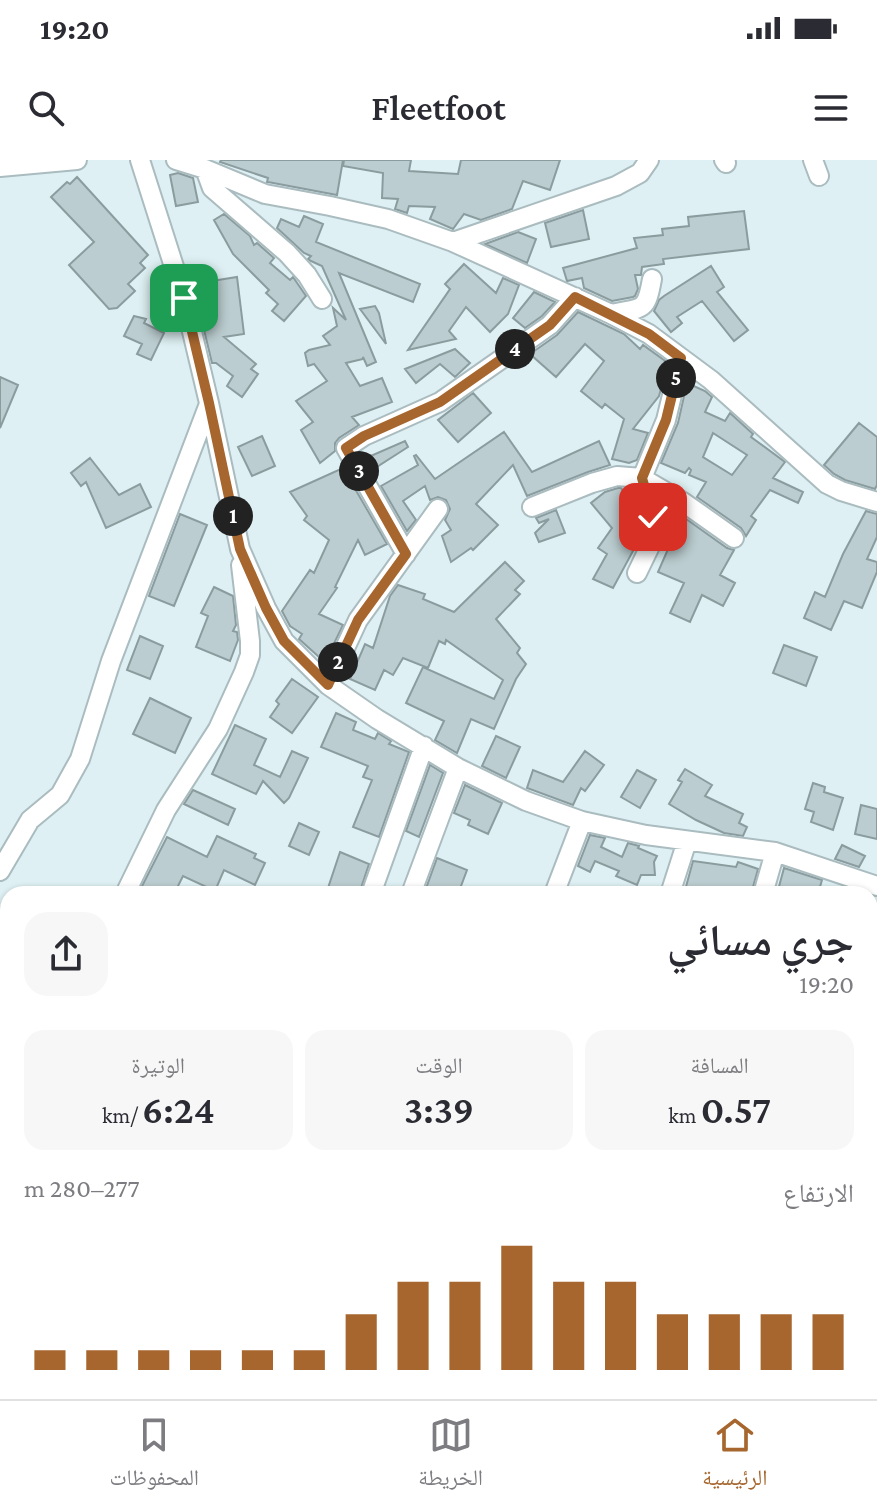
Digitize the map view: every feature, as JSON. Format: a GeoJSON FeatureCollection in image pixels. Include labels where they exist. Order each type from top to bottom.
{"type":"FeatureCollection","features":[{"type":"Feature","properties":{"kind":"street"},"geometry":{"type":"LineString","coordinates":[[2,173],[77,160]]}},
{"type":"Feature","properties":{"kind":"street"},"geometry":{"type":"LineString","coordinates":[[129,886],[166,810],[218,729],[250,655],[240,549],[209,403],[184,298],[140,160]]}},
{"type":"Feature","properties":{"kind":"street"},"geometry":{"type":"LineString","coordinates":[[176,160],[265,194],[388,219],[453,242],[611,314],[649,334],[711,380],[827,484],[877,502]]}},
{"type":"Feature","properties":{"kind":"street"},"geometry":{"type":"LineString","coordinates":[[453,242],[616,186],[640,173],[649,160]]}},
{"type":"Feature","properties":{"kind":"street"},"geometry":{"type":"LineString","coordinates":[[205,169],[212,188],[287,253],[307,275],[322,299]]}},
{"type":"Feature","properties":{"kind":"street"},"geometry":{"type":"LineString","coordinates":[[611,314],[646,304],[652,279]]}},
{"type":"Feature","properties":{"kind":"street"},"geometry":{"type":"LineString","coordinates":[[406,554],[346,448],[364,436],[440,402],[550,325],[575,297]]}},
{"type":"Feature","properties":{"kind":"street"},"geometry":{"type":"LineString","coordinates":[[637,573],[652,542],[653,517],[642,478],[666,420],[681,358]]}},
{"type":"Feature","properties":{"kind":"street"},"geometry":{"type":"LineString","coordinates":[[0,871],[30,820],[60,795],[80,759],[111,661],[209,403]]}},
{"type":"Feature","properties":{"kind":"street"},"geometry":{"type":"LineString","coordinates":[[532,507],[617,476],[642,478],[734,538]]}},
{"type":"Feature","properties":{"kind":"street"},"geometry":{"type":"LineString","coordinates":[[328,685],[358,620],[438,509]]}},
{"type":"Feature","properties":{"kind":"street"},"geometry":{"type":"LineString","coordinates":[[240,549],[284,641],[328,685],[458,768],[526,801],[582,821],[687,841],[775,852],[866,886]]}},
{"type":"Feature","properties":{"kind":"street"},"geometry":{"type":"LineString","coordinates":[[374,886],[424,746]]}},
{"type":"Feature","properties":{"kind":"street"},"geometry":{"type":"LineString","coordinates":[[414,886],[458,768]]}},
{"type":"Feature","properties":{"kind":"street"},"geometry":{"type":"LineString","coordinates":[[557,886],[582,821]]}},
{"type":"Feature","properties":{"kind":"street"},"geometry":{"type":"LineString","coordinates":[[673,886],[687,841]]}},
{"type":"Feature","properties":{"kind":"street"},"geometry":{"type":"LineString","coordinates":[[765,886],[775,852]]}},
{"type":"Feature","properties":{"kind":"building"},"geometry":{"type":"Polygon","coordinates":[[[221,160],[343,160],[337,195],[267,182],[268,178],[221,160]]]}},
{"type":"Feature","properties":{"kind":"building"},"geometry":{"type":"Polygon","coordinates":[[[344,160],[411,160],[409,171],[458,174],[461,160],[560,160],[550,190],[523,181],[512,209],[481,220],[464,214],[453,229],[430,219],[435,207],[409,206],[407,213],[395,209],[398,199],[382,198],[383,173],[343,166],[344,160]]]}},
{"type":"Feature","properties":{"kind":"building"},"geometry":{"type":"Polygon","coordinates":[[[178,173],[193,178],[198,202],[176,206],[170,175],[178,173]]]}},
{"type":"Feature","properties":{"kind":"building"},"geometry":{"type":"Polygon","coordinates":[[[77,177],[148,255],[140,263],[145,268],[128,284],[135,291],[117,308],[109,309],[69,265],[94,242],[51,197],[77,177]]]}},
{"type":"Feature","properties":{"kind":"building"},"geometry":{"type":"Polygon","coordinates":[[[583,210],[589,239],[551,247],[545,223],[583,210]]]}},
{"type":"Feature","properties":{"kind":"building"},"geometry":{"type":"Polygon","coordinates":[[[744,211],[749,249],[663,259],[664,264],[642,267],[641,275],[635,275],[638,289],[633,297],[612,301],[584,288],[582,278],[567,281],[563,268],[637,248],[634,238],[663,235],[662,229],[689,226],[688,217],[744,211]]]}},
{"type":"Feature","properties":{"kind":"building"},"geometry":{"type":"Polygon","coordinates":[[[224,214],[250,236],[254,245],[257,243],[274,258],[270,263],[290,280],[293,277],[306,296],[284,321],[272,311],[278,304],[266,293],[269,290],[233,254],[214,220],[224,214]]]}},
{"type":"Feature","properties":{"kind":"building"},"geometry":{"type":"Polygon","coordinates":[[[304,216],[323,224],[316,242],[420,284],[413,302],[339,273],[376,362],[367,366],[363,357],[346,363],[360,386],[382,378],[392,402],[352,417],[359,425],[339,438],[335,451],[320,463],[301,430],[313,422],[296,401],[327,381],[314,364],[308,366],[305,353],[330,345],[323,336],[337,326],[333,308],[346,320],[322,266],[308,259],[311,256],[277,228],[281,219],[299,227],[304,216]]]}},
{"type":"Feature","properties":{"kind":"building"},"geometry":{"type":"Polygon","coordinates":[[[518,232],[536,239],[527,263],[485,244],[518,232]]]}},
{"type":"Feature","properties":{"kind":"building"},"geometry":{"type":"Polygon","coordinates":[[[464,264],[496,293],[503,278],[519,285],[508,314],[490,332],[466,307],[449,331],[456,339],[408,350],[450,289],[445,284],[464,264]]]}},
{"type":"Feature","properties":{"kind":"building"},"geometry":{"type":"Polygon","coordinates":[[[711,266],[724,287],[717,292],[748,330],[734,341],[702,301],[677,317],[682,323],[671,332],[654,311],[664,296],[711,266]]]}},
{"type":"Feature","properties":{"kind":"building"},"geometry":{"type":"Polygon","coordinates":[[[237,277],[244,334],[224,337],[256,364],[251,369],[258,374],[242,397],[227,386],[233,376],[212,363],[193,284],[237,277]]]}},
{"type":"Feature","properties":{"kind":"building"},"geometry":{"type":"Polygon","coordinates":[[[534,292],[555,302],[525,328],[513,318],[534,292]]]}},
{"type":"Feature","properties":{"kind":"building"},"geometry":{"type":"Polygon","coordinates":[[[375,306],[379,313],[386,344],[360,309],[375,306]]]}},
{"type":"Feature","properties":{"kind":"building"},"geometry":{"type":"Polygon","coordinates":[[[578,312],[624,334],[640,349],[643,345],[668,363],[659,396],[633,429],[648,433],[637,460],[629,463],[612,459],[624,419],[605,404],[602,408],[581,391],[604,361],[585,344],[556,377],[530,354],[557,335],[578,312]]]}},
{"type":"Feature","properties":{"kind":"building"},"geometry":{"type":"Polygon","coordinates":[[[134,316],[146,319],[144,323],[164,333],[151,360],[137,354],[142,344],[124,336],[134,316]]]}},
{"type":"Feature","properties":{"kind":"building"},"geometry":{"type":"Polygon","coordinates":[[[455,349],[470,363],[455,377],[440,364],[416,383],[405,369],[455,349]]]}},
{"type":"Feature","properties":{"kind":"building"},"geometry":{"type":"Polygon","coordinates":[[[0,377],[18,385],[0,428],[0,377]]]}},
{"type":"Feature","properties":{"kind":"building"},"geometry":{"type":"Polygon","coordinates":[[[687,383],[705,391],[712,397],[705,412],[725,421],[730,413],[753,434],[751,437],[785,462],[773,478],[803,492],[798,503],[770,490],[751,516],[756,520],[746,536],[741,528],[697,497],[706,482],[689,475],[689,468],[685,473],[661,463],[678,423],[687,383]],[[713,433],[703,457],[732,475],[747,455],[713,433]]]}},
{"type":"Feature","properties":{"kind":"building"},"geometry":{"type":"Polygon","coordinates":[[[473,393],[491,413],[458,442],[438,420],[473,393]]]}},
{"type":"Feature","properties":{"kind":"building"},"geometry":{"type":"Polygon","coordinates":[[[859,423],[877,437],[875,489],[845,480],[824,465],[859,423]]]}},
{"type":"Feature","properties":{"kind":"building"},"geometry":{"type":"Polygon","coordinates":[[[504,432],[532,472],[599,441],[610,465],[527,496],[513,465],[476,504],[498,525],[473,550],[471,548],[451,562],[442,536],[451,530],[445,520],[450,509],[446,500],[438,497],[430,500],[425,486],[403,501],[416,520],[407,531],[381,486],[418,465],[416,455],[435,479],[504,432]]]}},
{"type":"Feature","properties":{"kind":"building"},"geometry":{"type":"Polygon","coordinates":[[[262,436],[275,466],[252,476],[238,447],[262,436]]]}},
{"type":"Feature","properties":{"kind":"building"},"geometry":{"type":"Polygon","coordinates":[[[405,441],[408,447],[372,470],[366,458],[405,441]]]}},
{"type":"Feature","properties":{"kind":"building"},"geometry":{"type":"Polygon","coordinates":[[[90,458],[119,495],[140,484],[151,507],[106,528],[86,482],[81,486],[71,473],[90,458]]]}},
{"type":"Feature","properties":{"kind":"building"},"geometry":{"type":"Polygon","coordinates":[[[343,468],[387,544],[365,555],[358,540],[337,588],[319,614],[343,625],[324,664],[299,639],[302,634],[290,626],[282,611],[310,570],[314,573],[329,540],[304,520],[307,516],[290,492],[343,468]]]}},
{"type":"Feature","properties":{"kind":"building"},"geometry":{"type":"Polygon","coordinates":[[[618,488],[638,509],[640,538],[613,588],[593,579],[607,554],[598,548],[612,528],[591,503],[605,492],[618,488]]]}},
{"type":"Feature","properties":{"kind":"building"},"geometry":{"type":"Polygon","coordinates":[[[556,510],[565,533],[539,542],[535,533],[549,519],[539,523],[536,518],[556,510]]]}},
{"type":"Feature","properties":{"kind":"building"},"geometry":{"type":"Polygon","coordinates":[[[675,511],[734,550],[720,575],[735,583],[723,606],[702,595],[690,622],[670,613],[684,583],[658,572],[672,540],[666,538],[675,511]]]}},
{"type":"Feature","properties":{"kind":"building"},"geometry":{"type":"Polygon","coordinates":[[[866,511],[877,514],[877,537],[867,559],[877,562],[877,572],[862,608],[844,601],[831,630],[804,618],[815,592],[825,597],[866,511]]]}},
{"type":"Feature","properties":{"kind":"building"},"geometry":{"type":"Polygon","coordinates":[[[180,514],[207,525],[174,606],[149,596],[180,514]]]}},
{"type":"Feature","properties":{"kind":"building"},"geometry":{"type":"Polygon","coordinates":[[[505,562],[524,581],[515,590],[520,594],[496,619],[520,648],[517,653],[526,664],[494,729],[471,719],[457,753],[435,740],[444,721],[406,703],[423,667],[494,699],[503,680],[446,640],[445,644],[439,641],[428,668],[403,658],[393,675],[384,670],[375,690],[350,679],[365,644],[373,648],[390,596],[398,585],[425,594],[423,599],[454,612],[505,562]]]}},
{"type":"Feature","properties":{"kind":"building"},"geometry":{"type":"Polygon","coordinates":[[[214,587],[233,596],[236,625],[233,631],[237,632],[238,640],[230,661],[196,647],[208,616],[201,613],[214,587]]]}},
{"type":"Feature","properties":{"kind":"building"},"geometry":{"type":"Polygon","coordinates":[[[140,636],[163,646],[150,679],[127,670],[140,636]]]}},
{"type":"Feature","properties":{"kind":"building"},"geometry":{"type":"Polygon","coordinates":[[[784,645],[817,657],[806,686],[773,673],[784,645]]]}},
{"type":"Feature","properties":{"kind":"building"},"geometry":{"type":"Polygon","coordinates":[[[292,679],[318,697],[292,733],[270,717],[279,704],[276,701],[292,679]]]}},
{"type":"Feature","properties":{"kind":"building"},"geometry":{"type":"Polygon","coordinates":[[[150,698],[191,718],[175,753],[133,734],[150,698]]]}},
{"type":"Feature","properties":{"kind":"building"},"geometry":{"type":"Polygon","coordinates":[[[336,713],[356,722],[353,730],[375,739],[378,733],[391,741],[389,744],[409,752],[379,837],[353,827],[372,780],[363,777],[368,766],[321,747],[336,713]]]}},
{"type":"Feature","properties":{"kind":"building"},"geometry":{"type":"Polygon","coordinates":[[[235,725],[266,739],[254,765],[280,777],[292,751],[308,758],[284,803],[263,781],[256,794],[212,774],[235,725]]]}},
{"type":"Feature","properties":{"kind":"building"},"geometry":{"type":"Polygon","coordinates":[[[496,736],[520,747],[506,778],[482,766],[496,736]]]}},
{"type":"Feature","properties":{"kind":"building"},"geometry":{"type":"Polygon","coordinates":[[[585,751],[604,765],[585,791],[581,788],[573,805],[527,788],[533,770],[563,782],[585,751]]]}},
{"type":"Feature","properties":{"kind":"building"},"geometry":{"type":"Polygon","coordinates":[[[430,765],[443,773],[419,837],[406,831],[430,765]]]}},
{"type":"Feature","properties":{"kind":"building"},"geometry":{"type":"Polygon","coordinates":[[[685,769],[712,785],[705,796],[743,814],[739,823],[747,827],[743,836],[724,833],[669,804],[682,782],[678,780],[685,769]]]}},
{"type":"Feature","properties":{"kind":"building"},"geometry":{"type":"Polygon","coordinates":[[[637,770],[656,780],[640,808],[621,797],[637,770]]]}},
{"type":"Feature","properties":{"kind":"building"},"geometry":{"type":"Polygon","coordinates":[[[813,783],[825,787],[824,792],[843,798],[833,830],[811,822],[814,812],[805,809],[813,783]]]}},
{"type":"Feature","properties":{"kind":"building"},"geometry":{"type":"Polygon","coordinates":[[[465,785],[502,803],[488,834],[468,825],[470,820],[454,813],[465,785]]]}},
{"type":"Feature","properties":{"kind":"building"},"geometry":{"type":"Polygon","coordinates":[[[193,790],[235,809],[228,825],[184,804],[193,790]]]}},
{"type":"Feature","properties":{"kind":"building"},"geometry":{"type":"Polygon","coordinates":[[[861,805],[877,809],[877,839],[855,834],[861,805]]]}},
{"type":"Feature","properties":{"kind":"building"},"geometry":{"type":"Polygon","coordinates":[[[299,823],[319,832],[309,855],[289,846],[299,823]]]}},
{"type":"Feature","properties":{"kind":"building"},"geometry":{"type":"Polygon","coordinates":[[[590,835],[605,838],[601,847],[622,857],[628,843],[657,856],[655,875],[641,875],[637,885],[616,876],[619,871],[595,861],[590,872],[578,866],[590,835]]]}},
{"type":"Feature","properties":{"kind":"building"},"geometry":{"type":"Polygon","coordinates":[[[217,836],[256,854],[254,858],[265,863],[255,885],[224,870],[217,886],[204,886],[183,876],[178,886],[142,886],[167,837],[207,857],[217,836]]]}},
{"type":"Feature","properties":{"kind":"building"},"geometry":{"type":"Polygon","coordinates":[[[842,845],[865,856],[859,867],[835,859],[842,845]]]}},
{"type":"Feature","properties":{"kind":"building"},"geometry":{"type":"Polygon","coordinates":[[[340,852],[369,864],[362,886],[329,886],[340,852]]]}},
{"type":"Feature","properties":{"kind":"building"},"geometry":{"type":"Polygon","coordinates":[[[437,858],[467,870],[461,886],[427,886],[437,858]]]}},
{"type":"Feature","properties":{"kind":"building"},"geometry":{"type":"Polygon","coordinates":[[[693,861],[736,867],[738,862],[758,869],[753,886],[686,886],[693,861]]]}},
{"type":"Feature","properties":{"kind":"building"},"geometry":{"type":"Polygon","coordinates":[[[784,868],[822,880],[820,886],[779,886],[784,868]]]}},
{"type":"Feature","properties":{"kind":"route"},"geometry":{"type":"LineString","coordinates":[[184,298],[240,549],[284,641],[328,685],[358,620],[406,554],[346,448],[364,436],[440,402],[550,325],[575,297],[649,334],[681,358],[666,420],[642,478],[653,517]]}}]}
